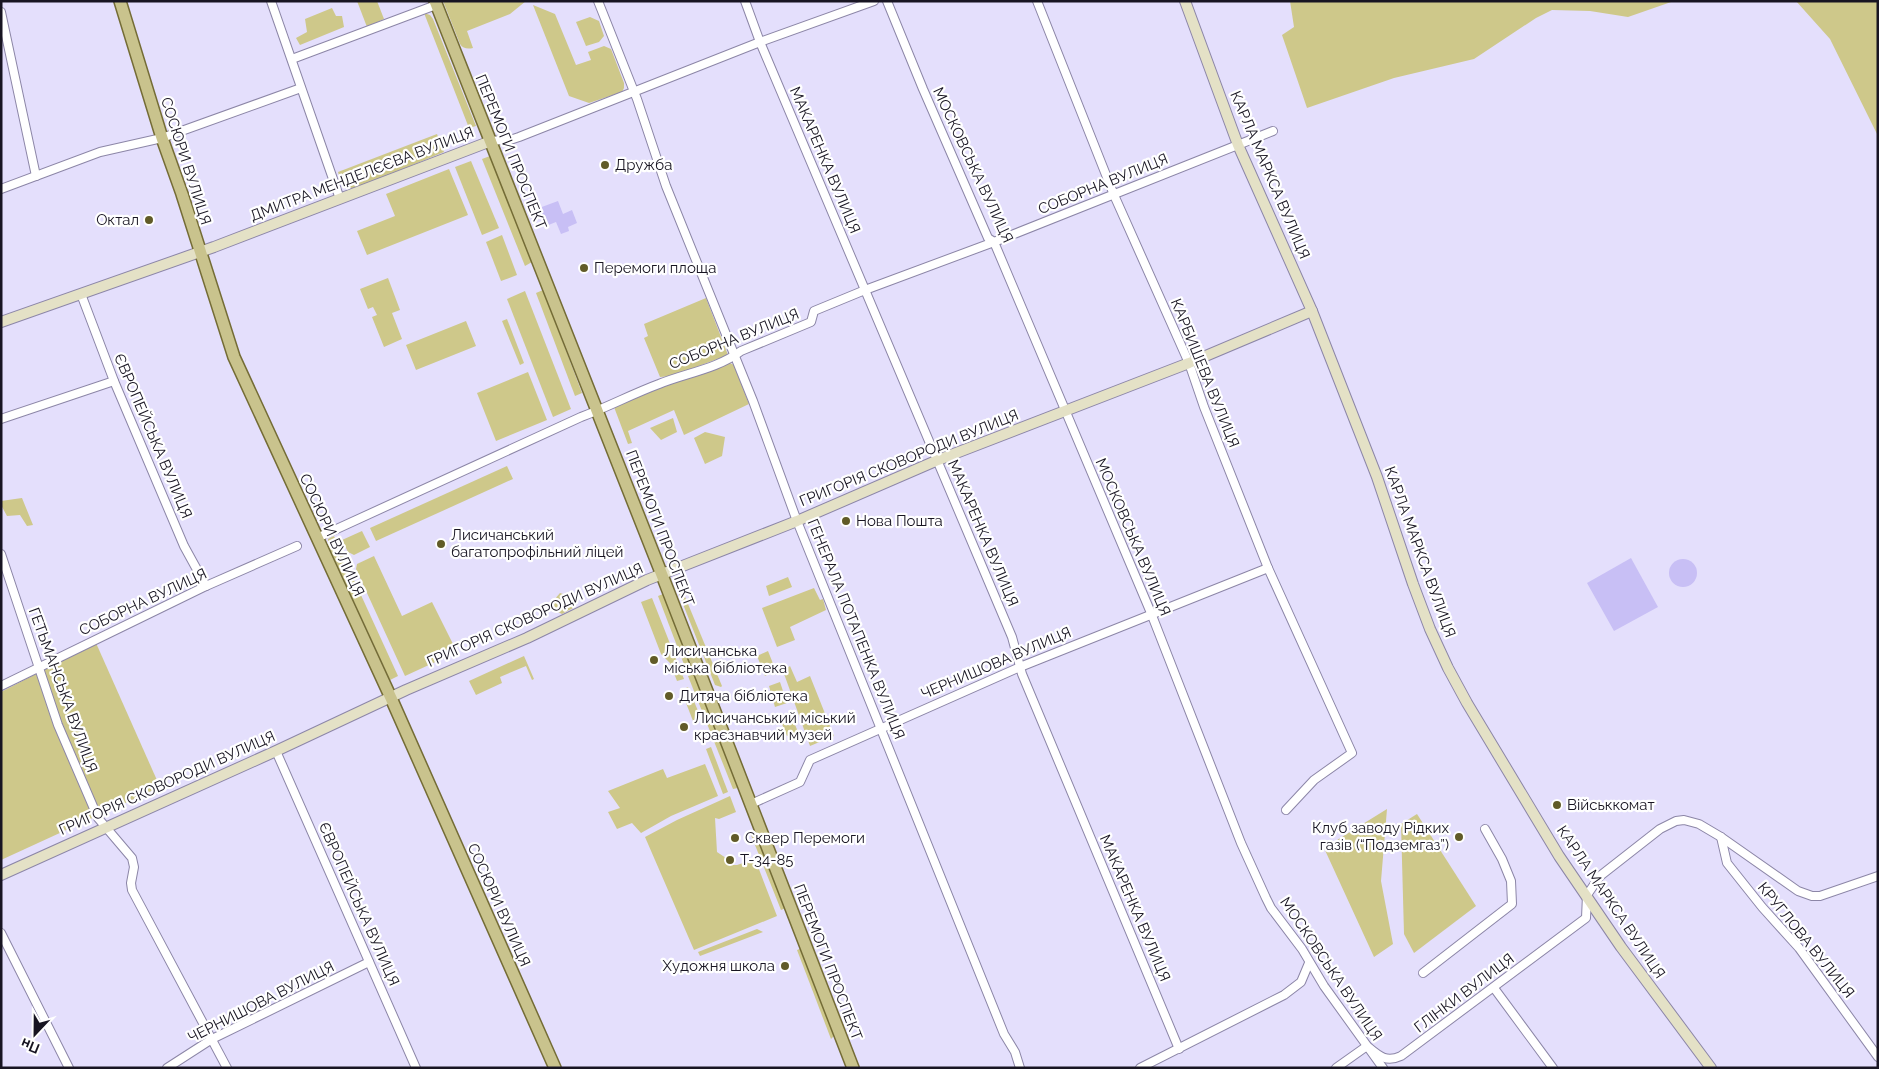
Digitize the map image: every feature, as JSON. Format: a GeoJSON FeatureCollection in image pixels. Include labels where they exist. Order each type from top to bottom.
{"type":"FeatureCollection","features":[{"type":"Feature","properties":{"kind":"main road","name":"СОСЮРИ ВУЛИЦЯ"},"geometry":{"type":"LineString","coordinates":[[120,1],[162,138],[182,194],[234,357],[391,698],[555,1068]]}},
{"type":"Feature","properties":{"kind":"main road","name":"ПЕРЕМОГИ ПРОСПЕКТ"},"geometry":{"type":"LineString","coordinates":[[435,3],[598,411],[853,1068]]}},
{"type":"Feature","properties":{"kind":"street"},"geometry":{"type":"LineString","coordinates":[[271,1],[340,199]]}},
{"type":"Feature","properties":{"kind":"street","name":"ГЕНЕРАЛА ПОТАПЕНКА ВУЛИЦЯ"},"geometry":{"type":"LineString","coordinates":[[598,1],[634,93],[666,186],[753,401],[797,521],[1004,1034],[1015,1052],[1020,1068]]}},
{"type":"Feature","properties":{"kind":"street","name":"МАКАРЕНКА ВУЛИЦЯ"},"geometry":{"type":"LineString","coordinates":[[745,1],[760,42],[864,290],[1012,637],[1020,667],[1179,1049]]}},
{"type":"Feature","properties":{"kind":"street","name":"ДМИТРА МЕНДЕЛЄЄВА ВУЛИЦЯ"},"geometry":{"type":"LineString","coordinates":[[1,322],[199,252],[491,141],[513,139],[760,42],[874,1]]}},
{"type":"Feature","properties":{"kind":"street","name":"МОСКОВСЬКА ВУЛИЦЯ"},"geometry":{"type":"LineString","coordinates":[[887,1],[930,107],[988,238],[994,242],[1151,613],[1241,843],[1271,908],[1302,949],[1309,962],[1383,1068]]}},
{"type":"Feature","properties":{"kind":"street","name":"КАРБИШЕВА ВУЛИЦЯ"},"geometry":{"type":"LineString","coordinates":[[1037,1],[1114,195],[1189,363],[1204,407],[1268,568],[1352,753],[1314,780],[1286,810]]}},
{"type":"Feature","properties":{"kind":"street","name":"КАРЛА МАРКСА ВУЛИЦЯ"},"geometry":{"type":"LineString","coordinates":[[1185,1],[1238,144],[1312,311],[1377,477],[1430,629],[1448,668],[1467,703],[1560,856],[1621,947],[1711,1068]]}},
{"type":"Feature","properties":{"kind":"street"},"geometry":{"type":"LineString","coordinates":[[292,59],[435,3]]}},
{"type":"Feature","properties":{"kind":"street"},"geometry":{"type":"LineString","coordinates":[[1,12],[36,176]]}},
{"type":"Feature","properties":{"kind":"street"},"geometry":{"type":"LineString","coordinates":[[1,189],[100,152],[162,138],[301,88]]}},
{"type":"Feature","properties":{"kind":"street","name":"СОБОРНА ВУЛИЦЯ"},"geometry":{"type":"LineString","coordinates":[[317,538],[572,421],[660,383],[685,376],[734,357],[741,351],[811,322],[814,312],[864,290],[994,242],[1273,131]]}},
{"type":"Feature","properties":{"kind":"street","name":"ЄВРОПЕЙСЬКА ВУЛИЦЯ"},"geometry":{"type":"LineString","coordinates":[[81,294],[114,381],[184,546],[206,586]]}},
{"type":"Feature","properties":{"kind":"street","name":"ГРИГОРІЯ СКОВОРОДИ ВУЛИЦЯ"},"geometry":{"type":"LineString","coordinates":[[1,875],[406,690],[527,638],[647,580],[797,521],[938,460],[1189,363],[1312,311]]}},
{"type":"Feature","properties":{"kind":"street"},"geometry":{"type":"LineString","coordinates":[[1,418],[114,381]]}},
{"type":"Feature","properties":{"kind":"street","name":"СОБОРНА ВУЛИЦЯ"},"geometry":{"type":"LineString","coordinates":[[1,686],[206,586],[298,546]]}},
{"type":"Feature","properties":{"kind":"street","name":"ГЕТЬМАНСЬКА ВУЛИЦЯ"},"geometry":{"type":"LineString","coordinates":[[1,554],[58,725],[98,818],[132,858],[132,890],[227,1068]]}},
{"type":"Feature","properties":{"kind":"street","name":"ЧЕРНИШОВА ВУЛИЦЯ"},"geometry":{"type":"LineString","coordinates":[[751,804],[800,782],[810,760],[1020,667],[1151,613],[1268,568]]}},
{"type":"Feature","properties":{"kind":"street","name":"ЄВРОПЕЙСЬКА ВУЛИЦЯ"},"geometry":{"type":"LineString","coordinates":[[276,751],[416,1068]]}},
{"type":"Feature","properties":{"kind":"street"},"geometry":{"type":"LineString","coordinates":[[1587,895],[1600,876],[1660,829],[1676,821],[1684,820],[1699,824],[1721,837],[1798,891],[1812,896],[1830,893],[1878,876]]}},
{"type":"Feature","properties":{"kind":"street"},"geometry":{"type":"LineString","coordinates":[[1423,973],[1512,904],[1511,881],[1502,859],[1485,829]]}},
{"type":"Feature","properties":{"kind":"street","name":"КРУГЛОВА ВУЛИЦЯ"},"geometry":{"type":"LineString","coordinates":[[1721,837],[1727,863],[1762,907],[1804,954],[1878,1057]]}},
{"type":"Feature","properties":{"kind":"street","name":"ГЛІНКИ ВУЛИЦЯ"},"geometry":{"type":"LineString","coordinates":[[1367,1046],[1384,1059],[1394,1059],[1402,1056],[1586,918],[1587,895]]}},
{"type":"Feature","properties":{"kind":"street"},"geometry":{"type":"LineString","coordinates":[[1,933],[69,1068]]}},
{"type":"Feature","properties":{"kind":"street","name":"ЧЕРНИШОВА ВУЛИЦЯ"},"geometry":{"type":"LineString","coordinates":[[167,1068],[212,1039],[369,962]]}},
{"type":"Feature","properties":{"kind":"street"},"geometry":{"type":"LineString","coordinates":[[1140,1068],[1284,995],[1301,982],[1309,962]]}},
{"type":"Feature","properties":{"kind":"street"},"geometry":{"type":"LineString","coordinates":[[1494,988],[1553,1068]]}},
{"type":"Feature","properties":{"kind":"street"},"geometry":{"type":"LineString","coordinates":[[1336,1068],[1367,1046]]}},
{"type":"Feature","properties":{"kind":"shaded area"},"geometry":{"type":"Polygon","coordinates":[[[357,1],[377,1],[384,19],[367,27],[357,1]]]}},
{"type":"Feature","properties":{"kind":"shaded area"},"geometry":{"type":"Polygon","coordinates":[[[443,1],[526,1],[510,14],[467,31],[473,48],[464,48],[460,44],[443,1]]]}},
{"type":"Feature","properties":{"kind":"shaded area"},"geometry":{"type":"Polygon","coordinates":[[[1290,1],[1674,1],[1628,17],[1590,11],[1552,10],[1536,18],[1474,59],[1394,78],[1307,108],[1282,35],[1294,27],[1290,1]]]}},
{"type":"Feature","properties":{"kind":"shaded area"},"geometry":{"type":"Polygon","coordinates":[[[1796,1],[1878,1],[1878,136],[1830,39],[1796,1]]]}},
{"type":"Feature","properties":{"kind":"shaded area"},"geometry":{"type":"Polygon","coordinates":[[[533,5],[555,14],[576,65],[591,60],[588,52],[604,46],[611,49],[624,83],[622,92],[589,103],[569,96],[533,5]]]}},
{"type":"Feature","properties":{"kind":"shaded area"},"geometry":{"type":"Polygon","coordinates":[[[332,8],[336,16],[342,16],[344,27],[300,45],[296,38],[307,32],[305,19],[332,8]]]}},
{"type":"Feature","properties":{"kind":"shaded area"},"geometry":{"type":"Polygon","coordinates":[[[424,13],[430,15],[433,19],[476,126],[469,128],[424,13]]]}},
{"type":"Feature","properties":{"kind":"shaded area"},"geometry":{"type":"Polygon","coordinates":[[[590,17],[599,21],[604,36],[599,42],[586,46],[576,22],[590,17]]]}},
{"type":"Feature","properties":{"kind":"shaded area"},"geometry":{"type":"Polygon","coordinates":[[[437,134],[444,152],[357,188],[349,188],[344,184],[338,172],[437,134]]]}},
{"type":"Feature","properties":{"kind":"shaded area"},"geometry":{"type":"Polygon","coordinates":[[[490,156],[532,262],[525,266],[482,159],[490,156]]]}},
{"type":"Feature","properties":{"kind":"shaded area"},"geometry":{"type":"Polygon","coordinates":[[[471,161],[499,228],[482,235],[455,167],[471,161]]]}},
{"type":"Feature","properties":{"kind":"shaded area"},"geometry":{"type":"Polygon","coordinates":[[[449,169],[468,215],[367,255],[357,231],[395,216],[386,194],[449,169]]]}},
{"type":"Feature","properties":{"kind":"shaded area"},"geometry":{"type":"Polygon","coordinates":[[[558,201],[563,214],[572,210],[577,223],[568,227],[569,231],[561,234],[556,222],[546,226],[539,208],[558,201]]]}},
{"type":"Feature","properties":{"kind":"shaded area"},"geometry":{"type":"Polygon","coordinates":[[[502,235],[517,275],[501,281],[486,242],[502,235]]]}},
{"type":"Feature","properties":{"kind":"shaded area"},"geometry":{"type":"Polygon","coordinates":[[[388,278],[400,310],[392,313],[402,339],[384,347],[372,317],[377,315],[373,307],[368,309],[360,289],[388,278]]]}},
{"type":"Feature","properties":{"kind":"shaded area"},"geometry":{"type":"Polygon","coordinates":[[[543,290],[582,393],[575,396],[536,293],[543,290]]]}},
{"type":"Feature","properties":{"kind":"shaded area"},"geometry":{"type":"Polygon","coordinates":[[[525,291],[571,409],[553,417],[507,299],[525,291]]]}},
{"type":"Feature","properties":{"kind":"shaded area"},"geometry":{"type":"Polygon","coordinates":[[[706,298],[728,355],[672,376],[660,377],[644,338],[648,336],[644,324],[706,298]]]}},
{"type":"Feature","properties":{"kind":"shaded area"},"geometry":{"type":"Polygon","coordinates":[[[507,319],[524,363],[520,365],[502,321],[507,319]]]}},
{"type":"Feature","properties":{"kind":"shaded area"},"geometry":{"type":"Polygon","coordinates":[[[466,321],[476,346],[416,370],[406,345],[466,321]]]}},
{"type":"Feature","properties":{"kind":"shaded area"},"geometry":{"type":"Polygon","coordinates":[[[728,362],[734,365],[749,404],[684,435],[674,410],[628,431],[632,443],[628,444],[614,407],[662,386],[728,362]]]}},
{"type":"Feature","properties":{"kind":"shaded area"},"geometry":{"type":"Polygon","coordinates":[[[528,372],[547,420],[496,441],[477,393],[528,372]]]}},
{"type":"Feature","properties":{"kind":"shaded area"},"geometry":{"type":"Polygon","coordinates":[[[673,418],[677,432],[661,440],[650,428],[673,418]]]}},
{"type":"Feature","properties":{"kind":"shaded area"},"geometry":{"type":"Polygon","coordinates":[[[705,432],[725,437],[722,456],[705,464],[694,438],[705,432]]]}},
{"type":"Feature","properties":{"kind":"shaded area"},"geometry":{"type":"Polygon","coordinates":[[[507,466],[513,479],[376,541],[370,528],[507,466]]]}},
{"type":"Feature","properties":{"kind":"shaded area"},"geometry":{"type":"Polygon","coordinates":[[[22,498],[33,525],[27,526],[20,515],[7,516],[1,505],[1,501],[22,498]]]}},
{"type":"Feature","properties":{"kind":"shaded area"},"geometry":{"type":"Polygon","coordinates":[[[362,531],[370,547],[354,555],[348,552],[342,540],[362,531]]]}},
{"type":"Feature","properties":{"kind":"shaded area"},"geometry":{"type":"Polygon","coordinates":[[[334,536],[398,676],[390,680],[328,545],[328,539],[334,536]]]}},
{"type":"Feature","properties":{"kind":"shaded area"},"geometry":{"type":"Polygon","coordinates":[[[374,556],[402,616],[432,602],[457,652],[405,676],[356,569],[357,564],[374,556]]]}},
{"type":"Feature","properties":{"kind":"shaded area"},"geometry":{"type":"Polygon","coordinates":[[[1631,558],[1658,607],[1614,631],[1587,583],[1631,558]]]}},
{"type":"Feature","properties":{"kind":"shaded area"},"geometry":{"type":"Polygon","coordinates":[[[1683,559],[1693,563],[1697,573],[1693,583],[1683,587],[1673,583],[1669,573],[1673,563],[1683,559]]]}},
{"type":"Feature","properties":{"kind":"shaded area"},"geometry":{"type":"Polygon","coordinates":[[[788,577],[792,587],[769,596],[766,586],[788,577]]]}},
{"type":"Feature","properties":{"kind":"shaded area"},"geometry":{"type":"Polygon","coordinates":[[[681,587],[721,687],[715,685],[677,589],[681,587]]]}},
{"type":"Feature","properties":{"kind":"shaded area"},"geometry":{"type":"Polygon","coordinates":[[[814,588],[820,600],[823,599],[826,610],[790,627],[795,640],[777,647],[762,608],[814,588]]]}},
{"type":"Feature","properties":{"kind":"shaded area"},"geometry":{"type":"Polygon","coordinates":[[[560,593],[575,598],[577,602],[575,607],[562,614],[554,610],[554,600],[560,593]]]}},
{"type":"Feature","properties":{"kind":"shaded area"},"geometry":{"type":"Polygon","coordinates":[[[663,594],[690,665],[685,667],[658,596],[663,594]]]}},
{"type":"Feature","properties":{"kind":"shaded area"},"geometry":{"type":"Polygon","coordinates":[[[652,598],[684,679],[677,681],[670,663],[661,654],[641,602],[652,598]]]}},
{"type":"Feature","properties":{"kind":"shaded area"},"geometry":{"type":"Polygon","coordinates":[[[96,643],[160,787],[1,860],[1,692],[96,643]]]}},
{"type":"Feature","properties":{"kind":"shaded area"},"geometry":{"type":"Polygon","coordinates":[[[768,651],[776,671],[765,676],[757,656],[768,651]]]}},
{"type":"Feature","properties":{"kind":"shaded area"},"geometry":{"type":"Polygon","coordinates":[[[524,656],[534,679],[532,680],[526,666],[500,677],[502,683],[476,695],[469,681],[524,656]]]}},
{"type":"Feature","properties":{"kind":"shaded area"},"geometry":{"type":"Polygon","coordinates":[[[790,666],[797,682],[810,676],[834,736],[810,746],[783,671],[790,666]]]}},
{"type":"Feature","properties":{"kind":"shaded area"},"geometry":{"type":"Polygon","coordinates":[[[694,674],[738,788],[733,789],[688,676],[694,674]]]}},
{"type":"Feature","properties":{"kind":"shaded area"},"geometry":{"type":"Polygon","coordinates":[[[780,682],[787,703],[775,707],[769,686],[780,682]]]}},
{"type":"Feature","properties":{"kind":"shaded area"},"geometry":{"type":"Polygon","coordinates":[[[688,687],[701,718],[693,721],[681,690],[688,687]]]}},
{"type":"Feature","properties":{"kind":"shaded area"},"geometry":{"type":"Polygon","coordinates":[[[790,712],[798,732],[787,736],[779,717],[790,712]]]}},
{"type":"Feature","properties":{"kind":"shaded area"},"geometry":{"type":"Polygon","coordinates":[[[711,747],[728,792],[723,794],[706,749],[711,747]]]}},
{"type":"Feature","properties":{"kind":"shaded area"},"geometry":{"type":"Polygon","coordinates":[[[705,764],[718,796],[671,816],[641,833],[632,823],[617,829],[608,812],[620,808],[608,791],[663,769],[667,778],[705,764]]]}},
{"type":"Feature","properties":{"kind":"shaded area"},"geometry":{"type":"Polygon","coordinates":[[[730,796],[736,812],[719,819],[715,818],[717,852],[726,858],[728,865],[737,865],[755,859],[777,916],[694,950],[645,837],[730,796]]]}},
{"type":"Feature","properties":{"kind":"shaded area"},"geometry":{"type":"Polygon","coordinates":[[[1387,809],[1381,881],[1393,944],[1374,957],[1324,848],[1387,809]]]}},
{"type":"Feature","properties":{"kind":"shaded area"},"geometry":{"type":"Polygon","coordinates":[[[1417,814],[1476,906],[1414,953],[1404,934],[1401,824],[1417,814]]]}},
{"type":"Feature","properties":{"kind":"shaded area"},"geometry":{"type":"Polygon","coordinates":[[[756,833],[786,908],[781,910],[751,835],[756,833]]]}},
{"type":"Feature","properties":{"kind":"shaded area"},"geometry":{"type":"Polygon","coordinates":[[[757,929],[763,932],[700,956],[698,952],[757,929]]]}},
{"type":"Feature","properties":{"kind":"shaded area"},"geometry":{"type":"Polygon","coordinates":[[[802,948],[835,1035],[831,1039],[797,950],[802,948]]]}},
{"type":"Feature","properties":{"kind":"place","name":"Дружба"},"geometry":{"type":"Point","coordinates":[605,165]}},
{"type":"Feature","properties":{"kind":"place","name":"Октал"},"geometry":{"type":"Point","coordinates":[149,220]}},
{"type":"Feature","properties":{"kind":"place","name":"Перемоги площа"},"geometry":{"type":"Point","coordinates":[584,268]}},
{"type":"Feature","properties":{"kind":"place","name":"Нова Пошта"},"geometry":{"type":"Point","coordinates":[846,521]}},
{"type":"Feature","properties":{"kind":"place","name":"Лисичанський багатопрофільний ліцей"},"geometry":{"type":"Point","coordinates":[441,544]}},
{"type":"Feature","properties":{"kind":"place","name":"Лисичанська мiська бiблiотека"},"geometry":{"type":"Point","coordinates":[654,660]}},
{"type":"Feature","properties":{"kind":"place","name":"Дитяча бiблiотека"},"geometry":{"type":"Point","coordinates":[669,696]}},
{"type":"Feature","properties":{"kind":"place","name":"Лисичанський міський краєзнавчий музей"},"geometry":{"type":"Point","coordinates":[684,727]}},
{"type":"Feature","properties":{"kind":"place","name":"Військкомат"},"geometry":{"type":"Point","coordinates":[1557,805]}},
{"type":"Feature","properties":{"kind":"place","name":"Клуб заводу Рідких газів (“Подземгаз”)"},"geometry":{"type":"Point","coordinates":[1459,837]}},
{"type":"Feature","properties":{"kind":"place","name":"Сквер Перемоги"},"geometry":{"type":"Point","coordinates":[735,838]}},
{"type":"Feature","properties":{"kind":"place","name":"Т-34-85"},"geometry":{"type":"Point","coordinates":[730,860]}},
{"type":"Feature","properties":{"kind":"place","name":"Художня школа"},"geometry":{"type":"Point","coordinates":[785,966]}}]}
